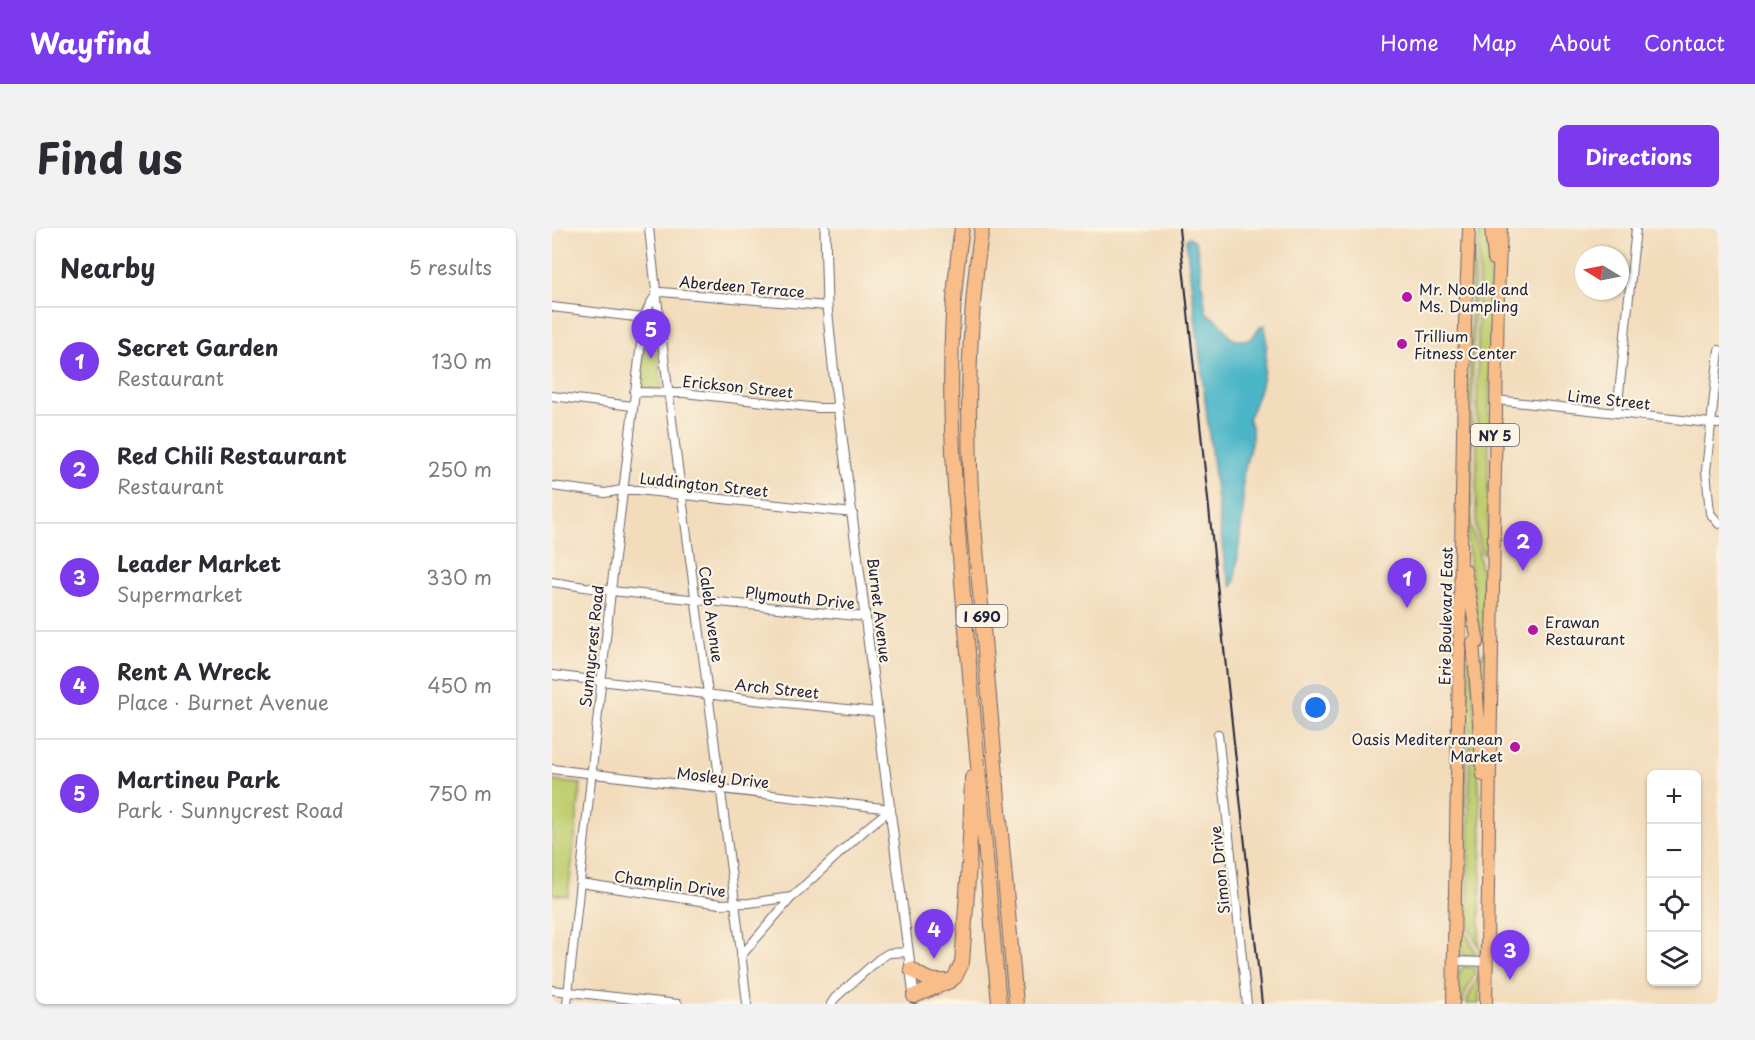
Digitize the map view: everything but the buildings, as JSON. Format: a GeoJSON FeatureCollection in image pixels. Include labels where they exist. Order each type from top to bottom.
{"type":"FeatureCollection","features":[{"type":"Feature","properties":{"kind":"highway","name":"I 690"},"geometry":{"type":"LineString","coordinates":[[962,228],[955,289],[951,374],[952,432],[957,528],[999,1004]]}},
{"type":"Feature","properties":{"kind":"highway","name":"I 690"},"geometry":{"type":"LineString","coordinates":[[982,228],[974,287],[969,356],[969,455],[1016,1004]]}},
{"type":"Feature","properties":{"kind":"highway"},"geometry":{"type":"LineString","coordinates":[[914,996],[950,981],[960,969],[964,952],[969,865],[972,698]]}},
{"type":"Feature","properties":{"kind":"highway"},"geometry":{"type":"LineString","coordinates":[[911,969],[932,982],[950,981]]}},
{"type":"Feature","properties":{"kind":"main road","name":"Erie Boulevard East"},"geometry":{"type":"LineString","coordinates":[[1453,1004],[1469,228]]}},
{"type":"Feature","properties":{"kind":"main road"},"geometry":{"type":"LineString","coordinates":[[1491,228],[1498,293]]}},
{"type":"Feature","properties":{"kind":"main road","name":"NY 5"},"geometry":{"type":"LineString","coordinates":[[1486,1004],[1501,228]]}},
{"type":"Feature","properties":{"kind":"main road"},"geometry":{"type":"LineString","coordinates":[[1461,552],[1471,593],[1476,642],[1481,759],[1489,815]]}},
{"type":"Feature","properties":{"kind":"street","name":"Caleb Avenue"},"geometry":{"type":"LineString","coordinates":[[649,228],[722,790],[747,1004]]}},
{"type":"Feature","properties":{"kind":"street","name":"Burnet Avenue"},"geometry":{"type":"LineString","coordinates":[[825,228],[827,306],[914,996]]}},
{"type":"Feature","properties":{"kind":"street"},"geometry":{"type":"LineString","coordinates":[[1617,413],[1636,228]]}},
{"type":"Feature","properties":{"kind":"street","name":"Aberdeen Terrace"},"geometry":{"type":"LineString","coordinates":[[656,295],[662,292],[827,306]]}},
{"type":"Feature","properties":{"kind":"street","name":"Sunnycrest Road"},"geometry":{"type":"LineString","coordinates":[[567,1004],[610,591],[632,406],[644,318],[656,295]]}},
{"type":"Feature","properties":{"kind":"street"},"geometry":{"type":"LineString","coordinates":[[552,307],[644,318]]}},
{"type":"Feature","properties":{"kind":"street"},"geometry":{"type":"LineString","coordinates":[[1719,350],[1715,424],[1706,471],[1710,513],[1719,524]]}},
{"type":"Feature","properties":{"kind":"street","name":"Erickson Street"},"geometry":{"type":"LineString","coordinates":[[634,392],[669,392],[818,408],[839,408]]}},
{"type":"Feature","properties":{"kind":"street"},"geometry":{"type":"LineString","coordinates":[[552,396],[632,406]]}},
{"type":"Feature","properties":{"kind":"street","name":"Lime Street"},"geometry":{"type":"LineString","coordinates":[[1496,400],[1715,424]]}},
{"type":"Feature","properties":{"kind":"street","name":"Luddington Street"},"geometry":{"type":"LineString","coordinates":[[552,486],[605,493],[622,490],[683,495],[853,513]]}},
{"type":"Feature","properties":{"kind":"street"},"geometry":{"type":"LineString","coordinates":[[1710,505],[1719,513]]}},
{"type":"Feature","properties":{"kind":"street","name":"Plymouth Drive"},"geometry":{"type":"LineString","coordinates":[[552,582],[610,591],[866,617]]}},
{"type":"Feature","properties":{"kind":"street"},"geometry":{"type":"LineString","coordinates":[[1459,641],[1492,643]]}},
{"type":"Feature","properties":{"kind":"street","name":"Arch Street"},"geometry":{"type":"LineString","coordinates":[[552,675],[878,712]]}},
{"type":"Feature","properties":{"kind":"street","name":"Simon Drive"},"geometry":{"type":"LineString","coordinates":[[1218,734],[1247,1004]]}},
{"type":"Feature","properties":{"kind":"street","name":"Mosley Drive"},"geometry":{"type":"LineString","coordinates":[[552,770],[891,809]]}},
{"type":"Feature","properties":{"kind":"street"},"geometry":{"type":"LineString","coordinates":[[741,956],[792,897],[891,809]]}},
{"type":"Feature","properties":{"kind":"street","name":"Champlin Drive"},"geometry":{"type":"LineString","coordinates":[[580,883],[642,894],[735,904],[792,897]]}},
{"type":"Feature","properties":{"kind":"street"},"geometry":{"type":"LineString","coordinates":[[831,1004],[879,959],[889,953],[909,952]]}},
{"type":"Feature","properties":{"kind":"street"},"geometry":{"type":"LineString","coordinates":[[1454,961],[1486,962]]}},
{"type":"Feature","properties":{"kind":"street"},"geometry":{"type":"LineString","coordinates":[[552,990],[678,1004]]}},
{"type":"Feature","properties":{"kind":"green space"},"geometry":{"type":"Polygon","coordinates":[[[1472,228],[1475,228],[1471,528],[1479,552],[1483,592],[1483,632],[1479,632],[1467,539],[1472,228]]]}},
{"type":"Feature","properties":{"kind":"green space"},"geometry":{"type":"Polygon","coordinates":[[[1479,228],[1488,228],[1491,303],[1487,554],[1483,554],[1476,530],[1479,228]]]}},
{"type":"Feature","properties":{"kind":"green space"},"geometry":{"type":"Polygon","coordinates":[[[647,328],[655,329],[662,389],[639,388],[647,328]]]}},
{"type":"Feature","properties":{"kind":"green space"},"geometry":{"type":"Polygon","coordinates":[[[1468,648],[1470,652],[1464,656],[1462,669],[1466,751],[1464,925],[1475,956],[1464,956],[1460,949],[1463,760],[1461,654],[1468,648]]]}},
{"type":"Feature","properties":{"kind":"green space"},"geometry":{"type":"Polygon","coordinates":[[[1485,651],[1483,729],[1476,656],[1482,655],[1485,651]]]}},
{"type":"Feature","properties":{"kind":"green space"},"geometry":{"type":"Polygon","coordinates":[[[1471,656],[1482,837],[1479,953],[1479,947],[1468,926],[1470,745],[1467,660],[1471,656]]]}},
{"type":"Feature","properties":{"kind":"green space"},"geometry":{"type":"Polygon","coordinates":[[[552,781],[581,784],[568,896],[552,894],[552,781]]]}},
{"type":"Feature","properties":{"kind":"green space"},"geometry":{"type":"Polygon","coordinates":[[[1463,967],[1475,968],[1463,1004],[1459,1004],[1459,972],[1463,967]]]}},
{"type":"Feature","properties":{"kind":"green space"},"geometry":{"type":"Polygon","coordinates":[[[1480,972],[1479,1004],[1467,1004],[1469,995],[1480,972]]]}},
{"type":"Feature","properties":{"kind":"water"},"geometry":{"type":"Polygon","coordinates":[[[1189,237],[1194,240],[1197,247],[1206,312],[1222,325],[1229,336],[1236,340],[1251,339],[1261,326],[1265,325],[1266,361],[1257,397],[1248,419],[1252,427],[1252,439],[1243,477],[1243,509],[1235,581],[1232,587],[1225,567],[1186,240],[1189,237]]]}},
{"type":"Feature","properties":{"kind":"railway"},"geometry":{"type":"LineString","coordinates":[[1179,228],[1262,1004]]}},
{"type":"Feature","properties":{"kind":"place","name":"Mr. Noodle and Ms. Dumpling"},"geometry":{"type":"Point","coordinates":[1407,297]}},
{"type":"Feature","properties":{"kind":"place","name":"Trillium Fitness Center"},"geometry":{"type":"Point","coordinates":[1402,344]}},
{"type":"Feature","properties":{"kind":"place","name":"Martineu Park"},"geometry":{"type":"Point","coordinates":[651,359]}},
{"type":"Feature","properties":{"kind":"place","name":"Red Chili Restaurant"},"geometry":{"type":"Point","coordinates":[1523,571]}},
{"type":"Feature","properties":{"kind":"place","name":"Secret Garden"},"geometry":{"type":"Point","coordinates":[1407,608]}},
{"type":"Feature","properties":{"kind":"place","name":"Erawan Restaurant"},"geometry":{"type":"Point","coordinates":[1533,630]}},
{"type":"Feature","properties":{"kind":"place","name":"Oasis Mediterranean Market"},"geometry":{"type":"Point","coordinates":[1515,747]}},
{"type":"Feature","properties":{"kind":"place","name":"Rent A Wreck"},"geometry":{"type":"Point","coordinates":[934,959]}},
{"type":"Feature","properties":{"kind":"place","name":"Leader Market"},"geometry":{"type":"Point","coordinates":[1510,980]}}]}
